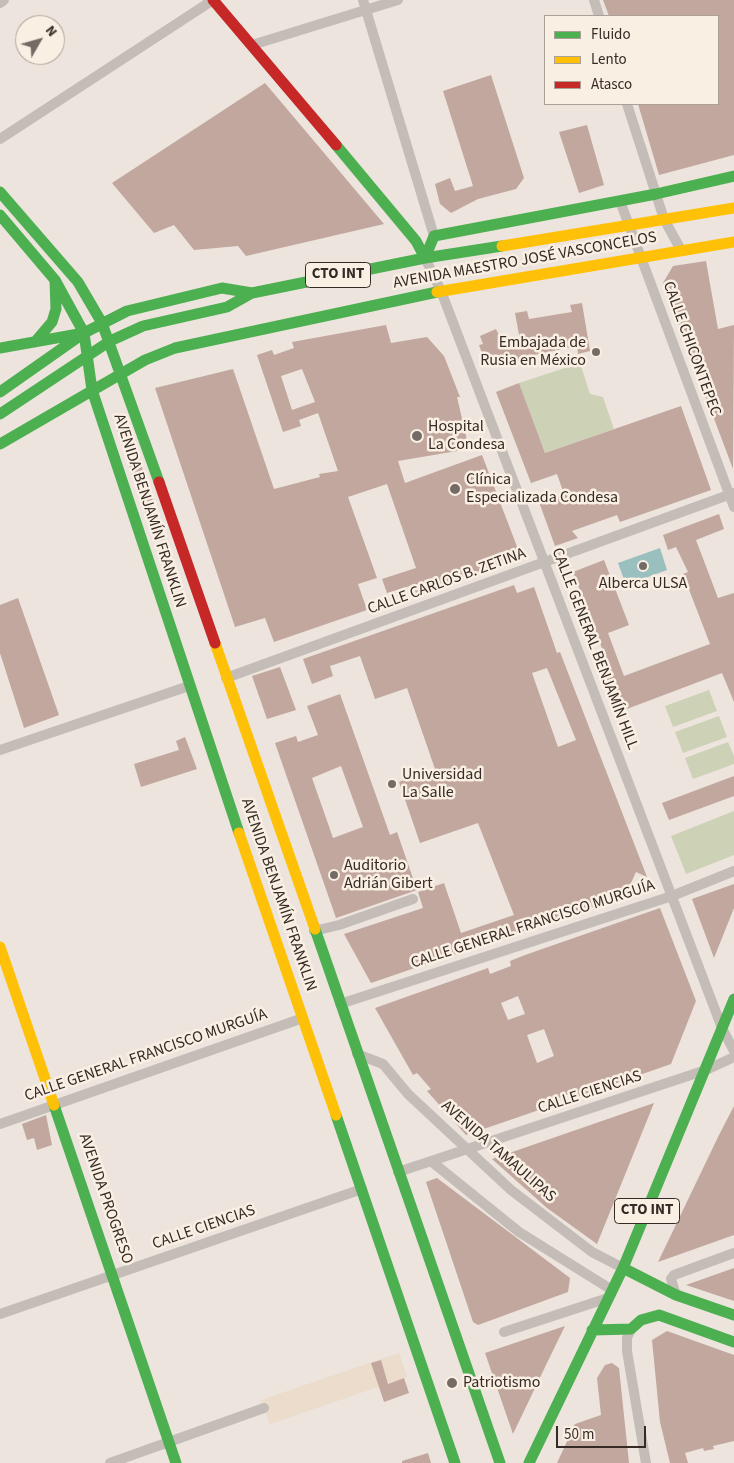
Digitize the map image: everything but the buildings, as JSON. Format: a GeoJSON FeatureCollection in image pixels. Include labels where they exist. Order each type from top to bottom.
{"type":"FeatureCollection","features":[{"type":"Feature","properties":{"kind":"main road"},"geometry":{"type":"LineString","coordinates":[[213,0],[396,216],[416,241],[424,258]]}},
{"type":"Feature","properties":{"kind":"main road"},"geometry":{"type":"LineString","coordinates":[[434,236],[656,194],[734,176]]}},
{"type":"Feature","properties":{"kind":"main road","name":"AVENIDA BENJAMÍN FRANKLIN"},"geometry":{"type":"LineString","coordinates":[[0,192],[78,282],[102,323],[110,341],[500,1463]]}},
{"type":"Feature","properties":{"kind":"main road","name":"AVENIDA MAESTRO JOSÉ VASCONCELOS"},"geometry":{"type":"LineString","coordinates":[[110,341],[143,326],[227,306],[252,292],[424,258],[734,208]]}},
{"type":"Feature","properties":{"kind":"main road"},"geometry":{"type":"LineString","coordinates":[[0,215],[55,280],[84,333],[0,348]]}},
{"type":"Feature","properties":{"kind":"main road","name":"AVENIDA MAESTRO JOSÉ VASCONCELOS"},"geometry":{"type":"LineString","coordinates":[[424,258],[434,236]]}},
{"type":"Feature","properties":{"kind":"main road","name":"AVENIDA MAESTRO JOSÉ VASCONCELOS"},"geometry":{"type":"LineString","coordinates":[[122,373],[161,352],[175,348],[441,291],[641,256],[734,242]]}},
{"type":"Feature","properties":{"kind":"main road"},"geometry":{"type":"LineString","coordinates":[[35,342],[52,322],[56,303],[55,280]]}},
{"type":"Feature","properties":{"kind":"main road","name":"AVENIDA MAESTRO JOSÉ VASCONCELOS"},"geometry":{"type":"LineString","coordinates":[[102,323],[127,311],[178,297],[222,288],[252,292]]}},
{"type":"Feature","properties":{"kind":"main road","name":"CTO INT"},"geometry":{"type":"LineString","coordinates":[[0,392],[84,333],[102,323]]}},
{"type":"Feature","properties":{"kind":"main road","name":"AVENIDA BENJAMÍN FRANKLIN"},"geometry":{"type":"LineString","coordinates":[[84,333],[92,390],[189,686],[455,1463]]}},
{"type":"Feature","properties":{"kind":"main road","name":"CTO INT"},"geometry":{"type":"LineString","coordinates":[[0,414],[110,341]]}},
{"type":"Feature","properties":{"kind":"main road","name":"CTO INT"},"geometry":{"type":"LineString","coordinates":[[0,444],[122,373]]}},
{"type":"Feature","properties":{"kind":"main road","name":"AVENIDA PROGRESO"},"geometry":{"type":"LineString","coordinates":[[0,947],[114,1275],[176,1463]]}},
{"type":"Feature","properties":{"kind":"main road","name":"CTO INT"},"geometry":{"type":"LineString","coordinates":[[529,1463],[623,1268],[734,999]]}},
{"type":"Feature","properties":{"kind":"main road","name":"AVENIDA TAMAULIPAS"},"geometry":{"type":"LineString","coordinates":[[623,1268],[676,1295],[734,1315]]}},
{"type":"Feature","properties":{"kind":"main road"},"geometry":{"type":"LineString","coordinates":[[666,1317],[676,1302],[676,1295]]}},
{"type":"Feature","properties":{"kind":"main road"},"geometry":{"type":"LineString","coordinates":[[592,1330],[631,1329],[641,1320],[659,1315],[734,1342]]}},
{"type":"Feature","properties":{"kind":"street"},"geometry":{"type":"LineString","coordinates":[[0,3],[4,0]]}},
{"type":"Feature","properties":{"kind":"street"},"geometry":{"type":"LineString","coordinates":[[0,139],[213,0]]}},
{"type":"Feature","properties":{"kind":"street"},"geometry":{"type":"LineString","coordinates":[[363,0],[434,236]]}},
{"type":"Feature","properties":{"kind":"street"},"geometry":{"type":"LineString","coordinates":[[252,45],[398,0]]}},
{"type":"Feature","properties":{"kind":"street"},"geometry":{"type":"LineString","coordinates":[[594,0],[599,15]]}},
{"type":"Feature","properties":{"kind":"street"},"geometry":{"type":"LineString","coordinates":[[626,105],[664,219],[681,250]]}},
{"type":"Feature","properties":{"kind":"street","name":"CALLE CHICONTEPEC"},"geometry":{"type":"LineString","coordinates":[[620,201],[732,494],[734,507]]}},
{"type":"Feature","properties":{"kind":"street","name":"CALLE GENERAL BENJAMÍN HILL"},"geometry":{"type":"LineString","coordinates":[[424,258],[441,291],[722,1028],[734,1051]]}},
{"type":"Feature","properties":{"kind":"street","name":"CALLE CARLOS B. ZETINA"},"geometry":{"type":"LineString","coordinates":[[226,678],[732,494]]}},
{"type":"Feature","properties":{"kind":"street"},"geometry":{"type":"LineString","coordinates":[[0,750],[189,686]]}},
{"type":"Feature","properties":{"kind":"street","name":"CALLE GENERAL FRANCISCO MURGUÍA"},"geometry":{"type":"LineString","coordinates":[[340,1004],[672,896],[734,871]]}},
{"type":"Feature","properties":{"kind":"street"},"geometry":{"type":"LineString","coordinates":[[314,931],[339,925],[413,899]]}},
{"type":"Feature","properties":{"kind":"street","name":"CALLE GENERAL FRANCISCO MURGUÍA"},"geometry":{"type":"LineString","coordinates":[[0,1124],[54,1103],[302,1018]]}},
{"type":"Feature","properties":{"kind":"street","name":"AVENIDA TAMAULIPAS"},"geometry":{"type":"LineString","coordinates":[[357,1054],[383,1064],[408,1094],[510,1190],[592,1252],[623,1268]]}},
{"type":"Feature","properties":{"kind":"street","name":"CALLE CIENCIAS"},"geometry":{"type":"LineString","coordinates":[[398,1172],[706,1070],[734,1057]]}},
{"type":"Feature","properties":{"kind":"street"},"geometry":{"type":"LineString","coordinates":[[432,1161],[519,1232],[610,1294]]}},
{"type":"Feature","properties":{"kind":"street","name":"CALLE CIENCIAS"},"geometry":{"type":"LineString","coordinates":[[0,1314],[362,1190]]}},
{"type":"Feature","properties":{"kind":"street"},"geometry":{"type":"LineString","coordinates":[[676,1295],[671,1279],[674,1275],[734,1253]]}},
{"type":"Feature","properties":{"kind":"street"},"geometry":{"type":"LineString","coordinates":[[504,1332],[610,1294]]}},
{"type":"Feature","properties":{"kind":"street"},"geometry":{"type":"LineString","coordinates":[[631,1329],[627,1338],[627,1351],[646,1463]]}},
{"type":"Feature","properties":{"kind":"street"},"geometry":{"type":"LineString","coordinates":[[110,1463],[264,1408]]}},
{"type":"Feature","properties":{"kind":"green space"},"geometry":{"type":"Polygon","coordinates":[[[580,363],[590,394],[603,397],[614,429],[545,453],[519,383],[580,363]]]}},
{"type":"Feature","properties":{"kind":"green space"},"geometry":{"type":"Polygon","coordinates":[[[709,690],[717,711],[673,727],[665,706],[709,690]]]}},
{"type":"Feature","properties":{"kind":"green space"},"geometry":{"type":"Polygon","coordinates":[[[719,716],[727,737],[683,753],[675,732],[719,716]]]}},
{"type":"Feature","properties":{"kind":"green space"},"geometry":{"type":"Polygon","coordinates":[[[728,742],[734,756],[734,764],[693,779],[685,758],[728,742]]]}},
{"type":"Feature","properties":{"kind":"green space"},"geometry":{"type":"Polygon","coordinates":[[[734,811],[734,855],[686,874],[671,836],[734,811]]]}},
{"type":"Feature","properties":{"kind":"shaded area"},"geometry":{"type":"Polygon","coordinates":[[[399,1353],[407,1377],[270,1424],[261,1400],[399,1353]]]}},
{"type":"Feature","properties":{"kind":"water","name":"Alberca ULSA"},"geometry":{"type":"Polygon","coordinates":[[[660,548],[667,570],[626,585],[618,563],[660,548]]]}},
{"type":"Feature","properties":{"kind":"traffic: fast"},"geometry":{"type":"LineString","coordinates":[[336,145],[416,241],[425,258]]}},
{"type":"Feature","properties":{"kind":"traffic: fast"},"geometry":{"type":"LineString","coordinates":[[425,258],[434,236],[656,194],[734,176]]}},
{"type":"Feature","properties":{"kind":"traffic: fast"},"geometry":{"type":"LineString","coordinates":[[0,192],[78,282],[102,323],[159,482]]}},
{"type":"Feature","properties":{"kind":"traffic: fast"},"geometry":{"type":"LineString","coordinates":[[0,215],[55,280],[84,333],[92,390],[239,833]]}},
{"type":"Feature","properties":{"kind":"traffic: fast"},"geometry":{"type":"LineString","coordinates":[[0,414],[110,341],[143,326],[227,307],[252,293],[425,258],[502,246]]}},
{"type":"Feature","properties":{"kind":"traffic: fast"},"geometry":{"type":"LineString","coordinates":[[35,342],[52,322],[56,309],[55,280]]}},
{"type":"Feature","properties":{"kind":"traffic: fast"},"geometry":{"type":"LineString","coordinates":[[0,392],[84,333],[127,311],[222,288],[252,293]]}},
{"type":"Feature","properties":{"kind":"traffic: fast"},"geometry":{"type":"LineString","coordinates":[[0,444],[145,360],[175,348],[437,292]]}},
{"type":"Feature","properties":{"kind":"traffic: fast"},"geometry":{"type":"LineString","coordinates":[[0,348],[84,333]]}},
{"type":"Feature","properties":{"kind":"traffic: fast"},"geometry":{"type":"LineString","coordinates":[[315,929],[500,1463]]}},
{"type":"Feature","properties":{"kind":"traffic: fast"},"geometry":{"type":"LineString","coordinates":[[529,1463],[623,1268],[734,999]]}},
{"type":"Feature","properties":{"kind":"traffic: fast"},"geometry":{"type":"LineString","coordinates":[[54,1105],[176,1463]]}},
{"type":"Feature","properties":{"kind":"traffic: fast"},"geometry":{"type":"LineString","coordinates":[[336,1115],[455,1463]]}},
{"type":"Feature","properties":{"kind":"traffic: fast"},"geometry":{"type":"LineString","coordinates":[[623,1268],[676,1295],[734,1315]]}},
{"type":"Feature","properties":{"kind":"traffic: fast"},"geometry":{"type":"LineString","coordinates":[[592,1330],[631,1329],[641,1320],[659,1315],[734,1342]]}},
{"type":"Feature","properties":{"kind":"traffic: slow"},"geometry":{"type":"LineString","coordinates":[[502,246],[734,208]]}},
{"type":"Feature","properties":{"kind":"traffic: slow"},"geometry":{"type":"LineString","coordinates":[[437,292],[734,242]]}},
{"type":"Feature","properties":{"kind":"traffic: slow"},"geometry":{"type":"LineString","coordinates":[[215,643],[315,929]]}},
{"type":"Feature","properties":{"kind":"traffic: slow"},"geometry":{"type":"LineString","coordinates":[[239,833],[336,1115]]}},
{"type":"Feature","properties":{"kind":"traffic: slow"},"geometry":{"type":"LineString","coordinates":[[0,947],[54,1105]]}},
{"type":"Feature","properties":{"kind":"traffic: jam"},"geometry":{"type":"LineString","coordinates":[[213,0],[336,145]]}},
{"type":"Feature","properties":{"kind":"traffic: jam"},"geometry":{"type":"LineString","coordinates":[[159,482],[215,643]]}},
{"type":"Feature","properties":{"kind":"place","name":"Embajada de Rusia en México"},"geometry":{"type":"Point","coordinates":[596,352]}},
{"type":"Feature","properties":{"kind":"place","name":"Hospital La Condesa"},"geometry":{"type":"Point","coordinates":[417,436]}},
{"type":"Feature","properties":{"kind":"place","name":"Clínica Especializada Condesa"},"geometry":{"type":"Point","coordinates":[455,489]}},
{"type":"Feature","properties":{"kind":"place","name":"Alberca ULSA"},"geometry":{"type":"Point","coordinates":[643,566]}},
{"type":"Feature","properties":{"kind":"place","name":"Universidad La Salle"},"geometry":{"type":"Point","coordinates":[392,784]}},
{"type":"Feature","properties":{"kind":"place","name":"Auditorio Adrián Gibert"},"geometry":{"type":"Point","coordinates":[334,875]}},
{"type":"Feature","properties":{"kind":"place","name":"Patriotismo"},"geometry":{"type":"Point","coordinates":[452,1383]}}]}
